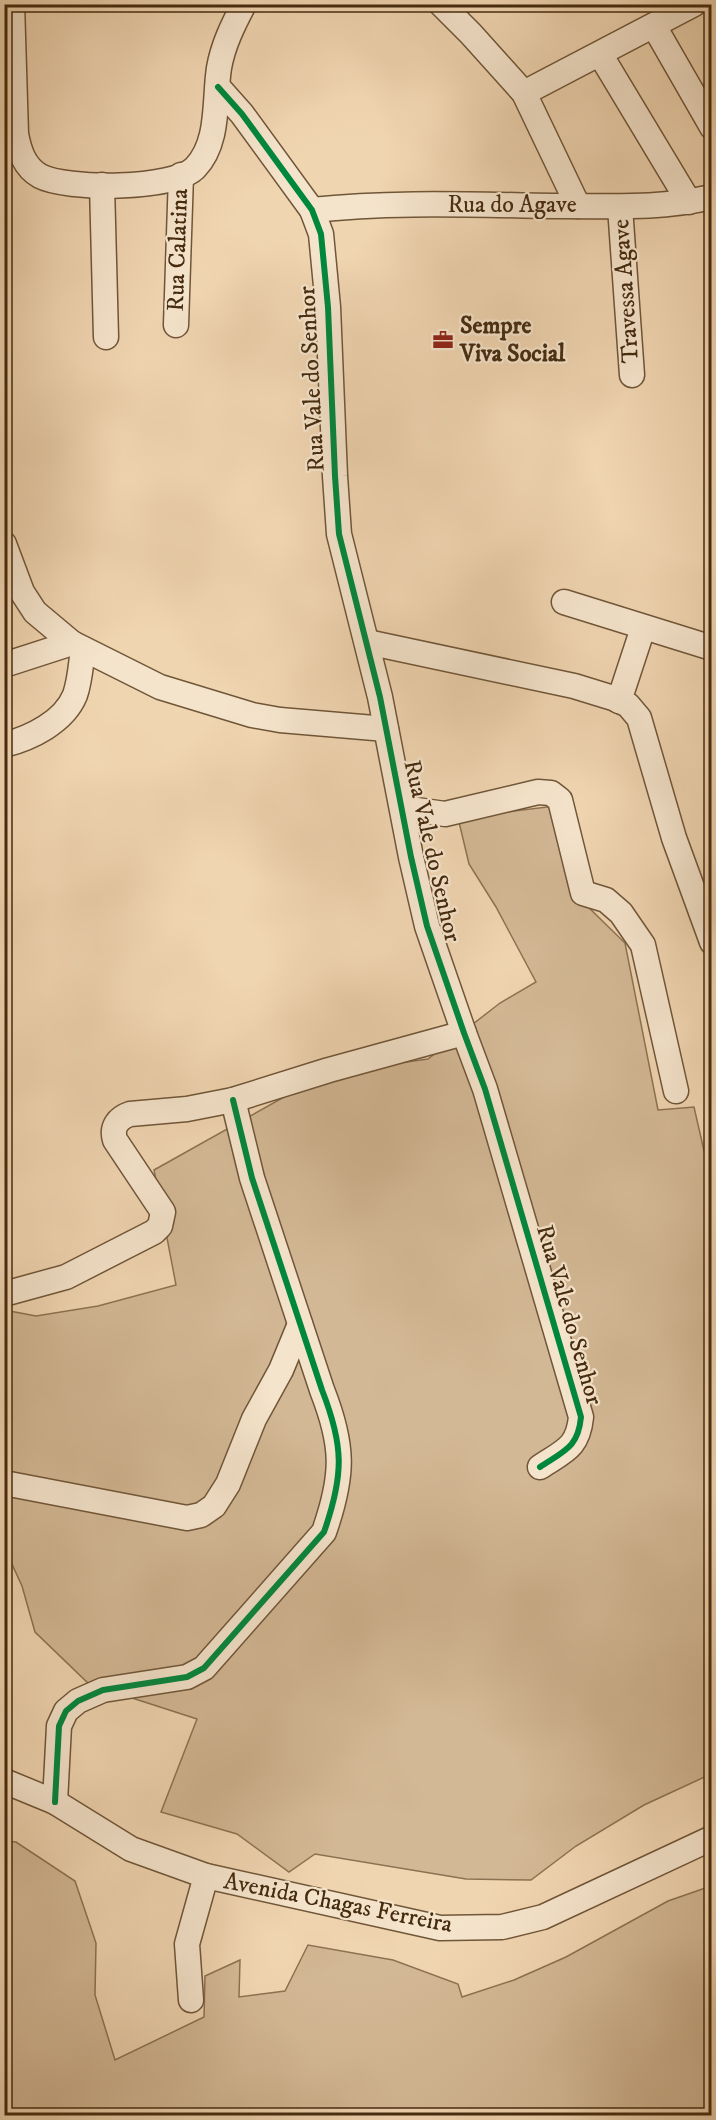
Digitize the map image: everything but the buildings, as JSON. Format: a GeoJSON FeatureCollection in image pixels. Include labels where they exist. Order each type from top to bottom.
{"type":"FeatureCollection","features":[{"type":"Feature","properties":{"kind":"street"},"geometry":{"type":"LineString","coordinates":[[12,4],[16,134],[21,153],[28,166],[39,176],[57,182],[102,185],[156,183],[187,173],[201,160],[210,142],[215,121],[219,68],[228,35],[244,4]]}},
{"type":"Feature","properties":{"kind":"street"},"geometry":{"type":"LineString","coordinates":[[524,93],[694,5]]}},
{"type":"Feature","properties":{"kind":"street"},"geometry":{"type":"LineString","coordinates":[[446,6],[524,93],[578,206]]}},
{"type":"Feature","properties":{"kind":"street"},"geometry":{"type":"LineString","coordinates":[[654,26],[711,127]]}},
{"type":"Feature","properties":{"kind":"street"},"geometry":{"type":"LineString","coordinates":[[600,54],[700,200]]}},
{"type":"Feature","properties":{"kind":"street","name":"Rua Vale do Senhor"},"geometry":{"type":"LineString","coordinates":[[218,87],[242,114],[312,210],[324,245],[339,534],[367,642],[427,926],[485,1089],[581,1417],[579,1432],[571,1447],[540,1467]]}},
{"type":"Feature","properties":{"kind":"street","name":"Rua Calatina"},"geometry":{"type":"LineString","coordinates":[[176,325],[187,173]]}},
{"type":"Feature","properties":{"kind":"street"},"geometry":{"type":"LineString","coordinates":[[102,185],[106,337]]}},
{"type":"Feature","properties":{"kind":"street","name":"Rua do Agave"},"geometry":{"type":"LineString","coordinates":[[312,210],[351,206],[404,205],[657,207],[700,200]]}},
{"type":"Feature","properties":{"kind":"street","name":"Travessa Agave"},"geometry":{"type":"LineString","coordinates":[[620,207],[632,375]]}},
{"type":"Feature","properties":{"kind":"street"},"geometry":{"type":"LineString","coordinates":[[4,544],[18,582],[35,612],[78,646],[160,687],[232,710],[280,720],[386,729]]}},
{"type":"Feature","properties":{"kind":"street"},"geometry":{"type":"LineString","coordinates":[[564,602],[711,648]]}},
{"type":"Feature","properties":{"kind":"street"},"geometry":{"type":"LineString","coordinates":[[624,703],[643,628]]}},
{"type":"Feature","properties":{"kind":"street"},"geometry":{"type":"LineString","coordinates":[[367,642],[574,686],[624,703],[639,718],[674,838],[711,942]]}},
{"type":"Feature","properties":{"kind":"street"},"geometry":{"type":"LineString","coordinates":[[4,665],[78,646]]}},
{"type":"Feature","properties":{"kind":"street"},"geometry":{"type":"LineString","coordinates":[[4,745],[26,740],[66,712],[75,694],[78,646]]}},
{"type":"Feature","properties":{"kind":"street"},"geometry":{"type":"LineString","coordinates":[[402,808],[445,814],[538,792],[551,793],[560,800],[583,893],[606,900],[621,913],[643,945],[676,1091]]}},
{"type":"Feature","properties":{"kind":"street"},"geometry":{"type":"LineString","coordinates":[[4,1294],[66,1277],[154,1232],[160,1226],[163,1212],[115,1140],[113,1132],[116,1123],[122,1117],[233,1100],[329,1070],[464,1033]]}},
{"type":"Feature","properties":{"kind":"street"},"geometry":{"type":"LineString","coordinates":[[55,1802],[59,1726],[66,1711],[78,1701],[102,1690],[187,1677],[204,1668],[324,1532],[333,1506],[340,1473],[332,1416],[252,1178],[233,1100]]}},
{"type":"Feature","properties":{"kind":"street"},"geometry":{"type":"LineString","coordinates":[[4,1483],[187,1518],[201,1515],[214,1506],[228,1484],[254,1419],[281,1370],[300,1324]]}},
{"type":"Feature","properties":{"kind":"street","name":"Avenida Chagas Ferreira"},"geometry":{"type":"LineString","coordinates":[[4,1781],[55,1802],[131,1849],[206,1876],[440,1928],[502,1927],[543,1917],[711,1838]]}},
{"type":"Feature","properties":{"kind":"street"},"geometry":{"type":"LineString","coordinates":[[191,2000],[187,1944],[206,1876]]}},
{"type":"Feature","properties":{"kind":"shaded area"},"geometry":{"type":"Polygon","coordinates":[[[555,806],[580,899],[625,943],[658,1110],[694,1107],[711,1181],[711,1774],[644,1805],[576,1846],[531,1880],[466,1879],[315,1854],[289,1872],[237,1834],[161,1812],[197,1719],[89,1684],[35,1632],[22,1586],[5,1549],[4,1310],[36,1316],[98,1306],[176,1285],[154,1170],[327,1073],[428,1059],[500,1003],[536,982],[496,907],[469,864],[458,818],[555,806]]]}},
{"type":"Feature","properties":{"kind":"shaded area"},"geometry":{"type":"Polygon","coordinates":[[[4,1841],[16,1842],[75,1881],[96,1943],[95,1995],[115,2060],[204,2017],[205,1976],[240,1960],[239,1997],[285,1991],[308,1945],[393,1960],[458,1984],[462,1997],[514,1980],[566,1957],[668,1901],[711,1886],[711,2115],[5,2115],[4,1841]]]}},
{"type":"Feature","properties":{"kind":"cycle path"},"geometry":{"type":"LineString","coordinates":[[218,87],[242,114],[312,210],[321,234],[328,307],[339,534],[380,697],[411,857],[427,926],[485,1089],[581,1417],[577,1436],[573,1442],[563,1452],[540,1467]]}},
{"type":"Feature","properties":{"kind":"cycle path"},"geometry":{"type":"LineString","coordinates":[[55,1802],[59,1726],[66,1711],[78,1701],[103,1690],[187,1677],[204,1668],[324,1532],[331,1512],[339,1461],[334,1428],[252,1178],[233,1100]]}},
{"type":"Feature","properties":{"kind":"place","name":"Sempre Viva Social"},"geometry":{"type":"Point","coordinates":[443,340]}}]}
